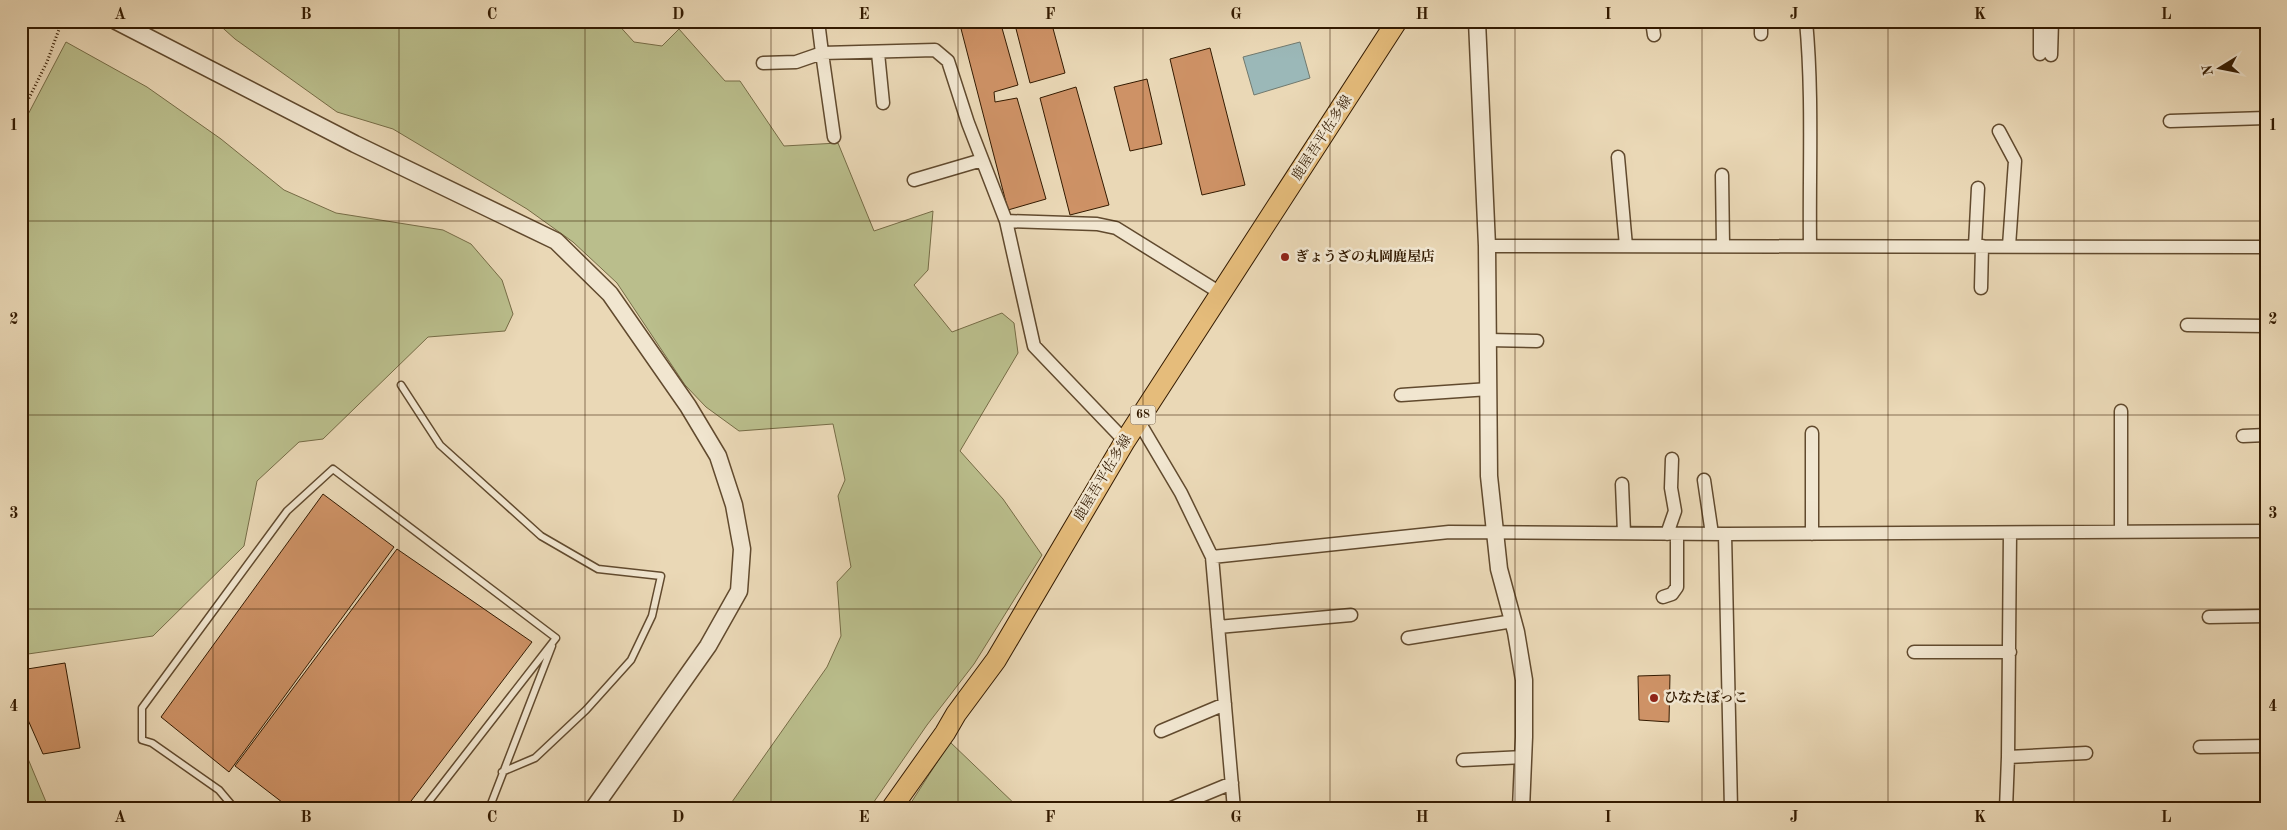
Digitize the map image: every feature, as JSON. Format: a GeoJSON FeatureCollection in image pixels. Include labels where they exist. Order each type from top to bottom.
{"type":"FeatureCollection","features":[{"type":"Feature","properties":{"kind":"main road","name":"鹿屋吾平佐多線"},"geometry":{"type":"LineString","coordinates":[[891,809],[945,733],[956,714],[996,660],[1125,441],[1222,294],[1397,21]]}},
{"type":"Feature","properties":{"kind":"street"},"geometry":{"type":"LineString","coordinates":[[116,21],[355,144],[556,241],[610,294],[693,414],[718,456],[734,505],[742,549],[740,591],[708,646],[593,809]]}},
{"type":"Feature","properties":{"kind":"street"},"geometry":{"type":"LineString","coordinates":[[818,21],[834,137]]}},
{"type":"Feature","properties":{"kind":"street"},"geometry":{"type":"LineString","coordinates":[[1477,21],[1487,246],[1490,476],[1499,569],[1513,621],[1524,680],[1524,757],[1521,809]]}},
{"type":"Feature","properties":{"kind":"street"},"geometry":{"type":"LineString","coordinates":[[1652,21],[1654,35]]}},
{"type":"Feature","properties":{"kind":"street"},"geometry":{"type":"LineString","coordinates":[[1806,21],[1811,83],[1809,131],[1810,245]]}},
{"type":"Feature","properties":{"kind":"street"},"geometry":{"type":"LineString","coordinates":[[2040,21],[2046,55],[2052,21]]}},
{"type":"Feature","properties":{"kind":"street"},"geometry":{"type":"LineString","coordinates":[[763,63],[796,62],[822,53],[935,50],[948,61],[968,123],[1006,220],[1034,346],[1125,441]]}},
{"type":"Feature","properties":{"kind":"street"},"geometry":{"type":"LineString","coordinates":[[878,53],[883,103]]}},
{"type":"Feature","properties":{"kind":"street"},"geometry":{"type":"LineString","coordinates":[[2170,121],[2266,118]]}},
{"type":"Feature","properties":{"kind":"street"},"geometry":{"type":"LineString","coordinates":[[1999,131],[2015,161],[2008,246]]}},
{"type":"Feature","properties":{"kind":"street"},"geometry":{"type":"LineString","coordinates":[[1618,157],[1626,246]]}},
{"type":"Feature","properties":{"kind":"street"},"geometry":{"type":"LineString","coordinates":[[914,180],[982,160]]}},
{"type":"Feature","properties":{"kind":"street"},"geometry":{"type":"LineString","coordinates":[[1722,175],[1723,245]]}},
{"type":"Feature","properties":{"kind":"street"},"geometry":{"type":"LineString","coordinates":[[1978,188],[1981,288]]}},
{"type":"Feature","properties":{"kind":"street"},"geometry":{"type":"LineString","coordinates":[[1006,220],[1097,224],[1116,228],[1222,294]]}},
{"type":"Feature","properties":{"kind":"street"},"geometry":{"type":"LineString","coordinates":[[1487,246],[2266,246]]}},
{"type":"Feature","properties":{"kind":"street"},"geometry":{"type":"LineString","coordinates":[[2188,325],[2266,326]]}},
{"type":"Feature","properties":{"kind":"street"},"geometry":{"type":"LineString","coordinates":[[1488,340],[1537,341]]}},
{"type":"Feature","properties":{"kind":"street"},"geometry":{"type":"LineString","coordinates":[[1401,395],[1489,389]]}},
{"type":"Feature","properties":{"kind":"street"},"geometry":{"type":"LineString","coordinates":[[2121,411],[2121,532]]}},
{"type":"Feature","properties":{"kind":"street"},"geometry":{"type":"LineString","coordinates":[[1139,422],[1181,493],[1212,557],[1234,809]]}},
{"type":"Feature","properties":{"kind":"street"},"geometry":{"type":"LineString","coordinates":[[1812,433],[1812,534]]}},
{"type":"Feature","properties":{"kind":"street"},"geometry":{"type":"LineString","coordinates":[[2243,436],[2266,435]]}},
{"type":"Feature","properties":{"kind":"street"},"geometry":{"type":"LineString","coordinates":[[1663,597],[1672,594],[1676,587],[1672,534],[1675,511],[1671,488],[1672,459]]}},
{"type":"Feature","properties":{"kind":"street"},"geometry":{"type":"LineString","coordinates":[[1704,480],[1719,534],[1731,809]]}},
{"type":"Feature","properties":{"kind":"street"},"geometry":{"type":"LineString","coordinates":[[1622,484],[1624,533]]}},
{"type":"Feature","properties":{"kind":"street"},"geometry":{"type":"LineString","coordinates":[[1212,557],[1449,532],[1812,534],[2266,531]]}},
{"type":"Feature","properties":{"kind":"street"},"geometry":{"type":"LineString","coordinates":[[2006,809],[2010,652],[2010,533]]}},
{"type":"Feature","properties":{"kind":"street"},"geometry":{"type":"LineString","coordinates":[[1218,627],[1351,615]]}},
{"type":"Feature","properties":{"kind":"street"},"geometry":{"type":"LineString","coordinates":[[2209,617],[2266,616]]}},
{"type":"Feature","properties":{"kind":"street"},"geometry":{"type":"LineString","coordinates":[[1408,638],[1513,621]]}},
{"type":"Feature","properties":{"kind":"street"},"geometry":{"type":"LineString","coordinates":[[1914,652],[2010,652]]}},
{"type":"Feature","properties":{"kind":"street"},"geometry":{"type":"LineString","coordinates":[[1161,731],[1226,704]]}},
{"type":"Feature","properties":{"kind":"street"},"geometry":{"type":"LineString","coordinates":[[2200,747],[2266,746]]}},
{"type":"Feature","properties":{"kind":"street"},"geometry":{"type":"LineString","coordinates":[[2008,757],[2086,753]]}},
{"type":"Feature","properties":{"kind":"street"},"geometry":{"type":"LineString","coordinates":[[1463,760],[1524,757]]}},
{"type":"Feature","properties":{"kind":"street"},"geometry":{"type":"LineString","coordinates":[[1169,809],[1232,783]]}},
{"type":"Feature","properties":{"kind":"lane"},"geometry":{"type":"LineString","coordinates":[[401,385],[440,445],[541,536],[598,569],[661,576],[652,616],[631,660],[586,710],[535,758],[502,772]]}},
{"type":"Feature","properties":{"kind":"lane"},"geometry":{"type":"LineString","coordinates":[[235,809],[219,790],[152,743],[142,740],[142,708],[288,511],[334,468],[556,638]]}},
{"type":"Feature","properties":{"kind":"lane"},"geometry":{"type":"LineString","coordinates":[[489,809],[556,638]]}},
{"type":"Feature","properties":{"kind":"lane"},"geometry":{"type":"LineString","coordinates":[[423,809],[556,638]]}},
{"type":"Feature","properties":{"kind":"path"},"geometry":{"type":"LineString","coordinates":[[21,114],[47,62],[62,21]]}},
{"type":"Feature","properties":{"kind":"green space"},"geometry":{"type":"Polygon","coordinates":[[[215,21],[615,21],[634,42],[662,46],[679,29],[725,81],[740,81],[784,146],[838,143],[874,231],[933,211],[928,270],[914,285],[952,332],[1002,313],[1014,323],[1018,353],[960,451],[1003,499],[1042,555],[974,664],[927,725],[869,809],[727,809],[827,667],[841,636],[837,582],[851,567],[838,496],[845,480],[833,424],[739,431],[706,407],[685,385],[617,283],[573,242],[527,209],[393,129],[337,112],[235,39],[215,21]]]}},
{"type":"Feature","properties":{"kind":"green space"},"geometry":{"type":"Polygon","coordinates":[[[66,42],[147,87],[221,139],[284,190],[336,213],[443,230],[471,244],[502,280],[513,314],[505,331],[428,337],[323,439],[299,442],[257,481],[244,546],[153,636],[21,655],[21,136],[23,124],[66,42]]]}},
{"type":"Feature","properties":{"kind":"green space"},"geometry":{"type":"Polygon","coordinates":[[[21,742],[49,809],[21,809],[21,742]]]}},
{"type":"Feature","properties":{"kind":"green space"},"geometry":{"type":"Polygon","coordinates":[[[950,742],[1020,809],[907,809],[950,742]]]}},
{"type":"Feature","properties":{"kind":"water"},"geometry":{"type":"Polygon","coordinates":[[[1300,42],[1310,78],[1254,95],[1243,57],[1300,42]]]}},
{"type":"Feature","properties":{"kind":"building"},"geometry":{"type":"Polygon","coordinates":[[[959,21],[1000,21],[1018,85],[994,92],[995,102],[1017,98],[1046,199],[1008,210],[959,21]]]}},
{"type":"Feature","properties":{"kind":"building"},"geometry":{"type":"Polygon","coordinates":[[[1014,21],[1051,21],[1065,73],[1030,83],[1014,21]]]}},
{"type":"Feature","properties":{"kind":"building"},"geometry":{"type":"Polygon","coordinates":[[[1210,48],[1245,185],[1202,195],[1170,59],[1210,48]]]}},
{"type":"Feature","properties":{"kind":"building"},"geometry":{"type":"Polygon","coordinates":[[[1147,79],[1162,144],[1130,151],[1114,87],[1147,79]]]}},
{"type":"Feature","properties":{"kind":"building"},"geometry":{"type":"Polygon","coordinates":[[[1076,87],[1109,205],[1070,215],[1040,98],[1076,87]]]}},
{"type":"Feature","properties":{"kind":"building"},"geometry":{"type":"Polygon","coordinates":[[[323,494],[394,547],[229,772],[161,717],[323,494]]]}},
{"type":"Feature","properties":{"kind":"building"},"geometry":{"type":"Polygon","coordinates":[[[397,549],[532,642],[405,809],[291,809],[235,766],[397,549]]]}},
{"type":"Feature","properties":{"kind":"building"},"geometry":{"type":"Polygon","coordinates":[[[65,663],[80,748],[43,754],[21,704],[21,670],[65,663]]]}},
{"type":"Feature","properties":{"kind":"building","name":"ひなたぼっこ"},"geometry":{"type":"Polygon","coordinates":[[[1670,675],[1669,722],[1639,720],[1638,676],[1670,675]]]}},
{"type":"Feature","properties":{"kind":"place","name":"ぎょうざの丸岡鹿屋店"},"geometry":{"type":"Point","coordinates":[1285,257]}},
{"type":"Feature","properties":{"kind":"place","name":"ひなたぼっこ"},"geometry":{"type":"Point","coordinates":[1654,698]}}]}
